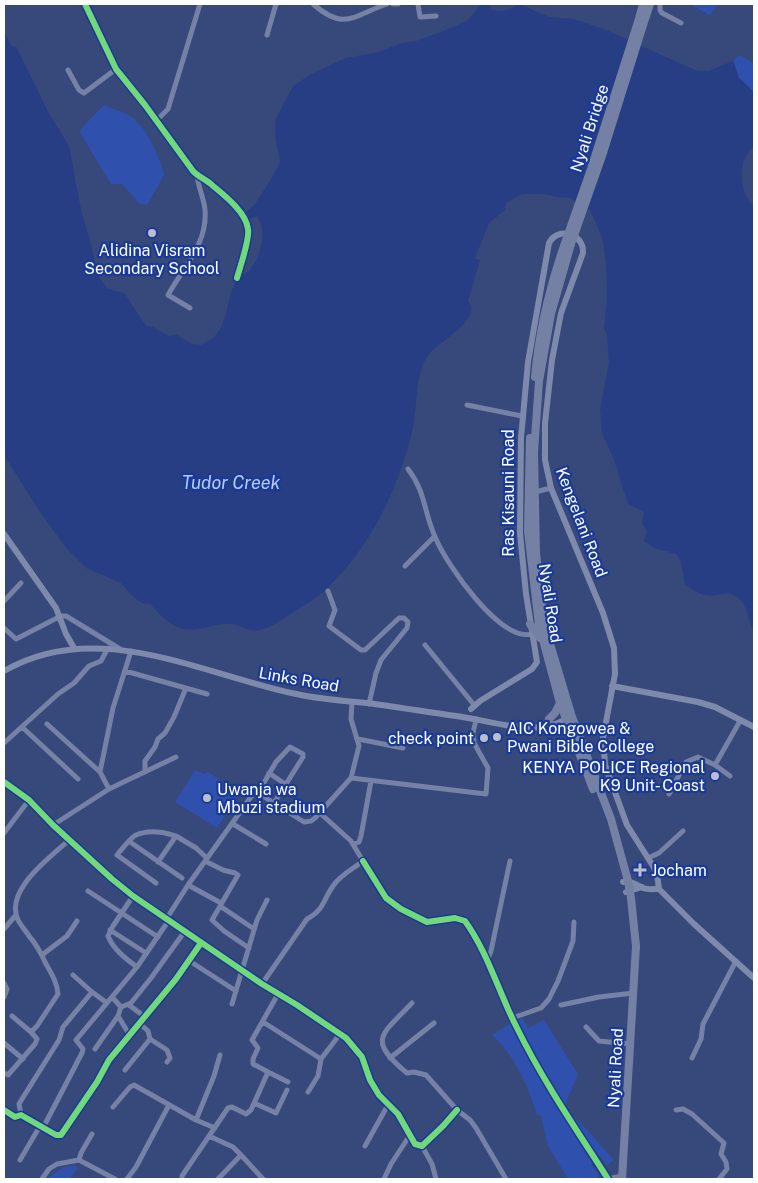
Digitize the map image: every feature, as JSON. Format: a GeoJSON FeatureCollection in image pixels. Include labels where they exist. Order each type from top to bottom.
{"type":"FeatureCollection","features":[{"type":"Feature","properties":{"kind":"highway"},"geometry":{"type":"LineString","coordinates":[[641,23],[643,4]]}},
{"type":"Feature","properties":{"kind":"highway"},"geometry":{"type":"LineString","coordinates":[[641,23],[650,4]]}},
{"type":"Feature","properties":{"kind":"highway","name":"Nyali Bridge"},"geometry":{"type":"LineString","coordinates":[[568,243],[591,168],[641,23]]}},
{"type":"Feature","properties":{"kind":"highway","name":"Nyali Road"},"geometry":{"type":"LineString","coordinates":[[568,243],[543,354],[535,423],[536,552],[547,634],[572,736],[604,814],[626,882]]}},
{"type":"Feature","properties":{"kind":"highway","name":"Nyali Road"},"geometry":{"type":"LineString","coordinates":[[568,243],[547,304],[537,358],[529,440],[528,532],[537,613],[543,642],[560,703],[568,715],[611,819],[628,892],[635,958],[622,1178]]}},
{"type":"Feature","properties":{"kind":"highway"},"geometry":{"type":"LineString","coordinates":[[520,533],[528,532]]}},
{"type":"Feature","properties":{"kind":"highway"},"geometry":{"type":"LineString","coordinates":[[530,624],[543,642]]}},
{"type":"Feature","properties":{"kind":"highway"},"geometry":{"type":"LineString","coordinates":[[560,703],[551,722],[572,736]]}},
{"type":"Feature","properties":{"kind":"main road","name":"Kengelani Road"},"geometry":{"type":"LineString","coordinates":[[549,243],[553,236],[558,234],[575,236],[582,242],[583,250],[561,313],[552,360],[544,434],[545,460],[551,488],[611,635],[615,663],[602,738],[605,765],[627,826],[657,874],[659,889]]}},
{"type":"Feature","properties":{"kind":"main road","name":"Ras Kisauni Road"},"geometry":{"type":"LineString","coordinates":[[473,707],[535,666],[537,659],[530,624],[520,533],[522,416],[528,362],[549,243]]}},
{"type":"Feature","properties":{"kind":"main road"},"geometry":{"type":"LineString","coordinates":[[5,537],[61,616],[66,634],[74,648]]}},
{"type":"Feature","properties":{"kind":"main road"},"geometry":{"type":"LineString","coordinates":[[4,671],[24,660],[60,650],[66,634]]}},
{"type":"Feature","properties":{"kind":"main road","name":"Links Road"},"geometry":{"type":"LineString","coordinates":[[60,650],[74,648],[120,649],[299,695],[470,718],[512,726],[530,728],[568,715]]}},
{"type":"Feature","properties":{"kind":"main road"},"geometry":{"type":"LineString","coordinates":[[612,686],[698,702],[715,707],[754,727]]}},
{"type":"Feature","properties":{"kind":"main road"},"geometry":{"type":"LineString","coordinates":[[626,882],[637,883],[642,888]]}},
{"type":"Feature","properties":{"kind":"main road"},"geometry":{"type":"LineString","coordinates":[[628,892],[642,888],[659,889],[694,924],[754,978]]}},
{"type":"Feature","properties":{"kind":"street"},"geometry":{"type":"LineString","coordinates":[[85,4],[116,69],[197,176],[205,211],[202,236],[197,249],[168,295],[190,308]]}},
{"type":"Feature","properties":{"kind":"street"},"geometry":{"type":"LineString","coordinates":[[267,35],[276,4]]}},
{"type":"Feature","properties":{"kind":"street"},"geometry":{"type":"LineString","coordinates":[[313,4],[330,17],[346,19],[387,4]]}},
{"type":"Feature","properties":{"kind":"street"},"geometry":{"type":"LineString","coordinates":[[393,4],[398,4]]}},
{"type":"Feature","properties":{"kind":"street"},"geometry":{"type":"LineString","coordinates":[[418,4],[420,16],[436,16]]}},
{"type":"Feature","properties":{"kind":"street"},"geometry":{"type":"LineString","coordinates":[[660,4],[662,13],[681,23]]}},
{"type":"Feature","properties":{"kind":"street"},"geometry":{"type":"LineString","coordinates":[[156,121],[168,109],[198,5]]}},
{"type":"Feature","properties":{"kind":"street"},"geometry":{"type":"LineString","coordinates":[[68,70],[78,90],[84,94],[116,69]]}},
{"type":"Feature","properties":{"kind":"street"},"geometry":{"type":"LineString","coordinates":[[197,176],[204,178],[236,206],[247,225],[248,235],[237,278]]}},
{"type":"Feature","properties":{"kind":"street"},"geometry":{"type":"LineString","coordinates":[[467,406],[522,416]]}},
{"type":"Feature","properties":{"kind":"street"},"geometry":{"type":"LineString","coordinates":[[408,469],[420,487],[434,537],[441,551],[485,611],[517,634],[525,636],[532,634]]}},
{"type":"Feature","properties":{"kind":"street"},"geometry":{"type":"LineString","coordinates":[[535,492],[551,488]]}},
{"type":"Feature","properties":{"kind":"street"},"geometry":{"type":"LineString","coordinates":[[405,566],[434,537]]}},
{"type":"Feature","properties":{"kind":"street"},"geometry":{"type":"LineString","coordinates":[[4,601],[21,583]]}},
{"type":"Feature","properties":{"kind":"street"},"geometry":{"type":"LineString","coordinates":[[328,591],[335,610],[329,626],[361,650],[365,650],[399,618],[404,618],[408,622],[407,628],[381,660],[368,704]]}},
{"type":"Feature","properties":{"kind":"street"},"geometry":{"type":"LineString","coordinates":[[4,628],[16,639],[61,616],[70,618],[120,649]]}},
{"type":"Feature","properties":{"kind":"street"},"geometry":{"type":"LineString","coordinates":[[351,778],[486,794],[488,768],[474,743],[470,718],[473,707],[425,645]]}},
{"type":"Feature","properties":{"kind":"street"},"geometry":{"type":"LineString","coordinates":[[4,743],[58,694],[74,683],[89,666],[101,661],[108,648]]}},
{"type":"Feature","properties":{"kind":"street"},"geometry":{"type":"LineString","coordinates":[[100,772],[113,708],[131,651]]}},
{"type":"Feature","properties":{"kind":"street"},"geometry":{"type":"LineString","coordinates":[[125,671],[206,694]]}},
{"type":"Feature","properties":{"kind":"street"},"geometry":{"type":"LineString","coordinates":[[145,772],[145,761],[158,739],[165,733],[174,718],[186,688]]}},
{"type":"Feature","properties":{"kind":"street"},"geometry":{"type":"LineString","coordinates":[[20,1160],[42,1127],[82,1052],[83,1049],[76,1040],[137,966],[158,937],[188,885],[252,796],[255,793],[258,794],[304,822],[311,821],[351,778],[359,746],[351,719],[352,702]]}},
{"type":"Feature","properties":{"kind":"street"},"geometry":{"type":"LineString","coordinates":[[715,765],[740,721]]}},
{"type":"Feature","properties":{"kind":"street"},"geometry":{"type":"LineString","coordinates":[[48,724],[100,772],[109,789]]}},
{"type":"Feature","properties":{"kind":"street"},"geometry":{"type":"LineString","coordinates":[[22,727],[78,779]]}},
{"type":"Feature","properties":{"kind":"street"},"geometry":{"type":"LineString","coordinates":[[358,739],[403,748]]}},
{"type":"Feature","properties":{"kind":"street"},"geometry":{"type":"LineString","coordinates":[[258,794],[269,774],[290,746],[301,753],[303,757],[274,803]]}},
{"type":"Feature","properties":{"kind":"street"},"geometry":{"type":"LineString","coordinates":[[53,825],[109,789],[176,757]]}},
{"type":"Feature","properties":{"kind":"street"},"geometry":{"type":"LineString","coordinates":[[669,794],[686,762],[698,757],[715,765],[730,776]]}},
{"type":"Feature","properties":{"kind":"street"},"geometry":{"type":"LineString","coordinates":[[269,774],[285,784]]}},
{"type":"Feature","properties":{"kind":"street"},"geometry":{"type":"LineString","coordinates":[[353,844],[359,842],[361,836],[371,781]]}},
{"type":"Feature","properties":{"kind":"street"},"geometry":{"type":"LineString","coordinates":[[4,782],[29,800],[69,840],[133,896],[262,984],[340,1034],[362,1057],[370,1080],[379,1095],[398,1114],[415,1144],[422,1146],[432,1164],[436,1179]]}},
{"type":"Feature","properties":{"kind":"street"},"geometry":{"type":"LineString","coordinates":[[4,833],[29,800]]}},
{"type":"Feature","properties":{"kind":"street"},"geometry":{"type":"LineString","coordinates":[[320,813],[353,844],[386,898],[401,910],[427,922],[455,918],[465,921],[487,962],[512,1018],[556,1100],[608,1179],[622,1178]]}},
{"type":"Feature","properties":{"kind":"street"},"geometry":{"type":"LineString","coordinates":[[233,824],[266,844]]}},
{"type":"Feature","properties":{"kind":"street"},"geometry":{"type":"LineString","coordinates":[[648,858],[659,852],[683,831]]}},
{"type":"Feature","properties":{"kind":"street"},"geometry":{"type":"LineString","coordinates":[[156,883],[118,856],[135,835],[164,832],[176,836],[196,848],[206,860],[223,870],[232,871],[238,876],[212,918],[212,921],[250,948]]}},
{"type":"Feature","properties":{"kind":"street"},"geometry":{"type":"LineString","coordinates":[[158,862],[176,836]]}},
{"type":"Feature","properties":{"kind":"street"},"geometry":{"type":"LineString","coordinates":[[31,1032],[58,994],[56,981],[42,955],[18,920],[15,911],[20,892],[26,881],[69,840]]}},
{"type":"Feature","properties":{"kind":"street"},"geometry":{"type":"LineString","coordinates":[[130,842],[182,878]]}},
{"type":"Feature","properties":{"kind":"street"},"geometry":{"type":"LineString","coordinates":[[262,984],[307,919],[323,906],[333,885],[343,875],[363,861]]}},
{"type":"Feature","properties":{"kind":"street"},"geometry":{"type":"LineString","coordinates":[[487,962],[510,861]]}},
{"type":"Feature","properties":{"kind":"street"},"geometry":{"type":"LineString","coordinates":[[188,885],[221,904],[254,930]]}},
{"type":"Feature","properties":{"kind":"street"},"geometry":{"type":"LineString","coordinates":[[88,891],[158,937]]}},
{"type":"Feature","properties":{"kind":"street"},"geometry":{"type":"LineString","coordinates":[[133,896],[108,936],[124,958],[137,966]]}},
{"type":"Feature","properties":{"kind":"street"},"geometry":{"type":"LineString","coordinates":[[232,1004],[254,930],[267,900]]}},
{"type":"Feature","properties":{"kind":"street"},"geometry":{"type":"LineString","coordinates":[[4,929],[16,915]]}},
{"type":"Feature","properties":{"kind":"street"},"geometry":{"type":"LineString","coordinates":[[42,955],[67,936],[77,921]]}},
{"type":"Feature","properties":{"kind":"street"},"geometry":{"type":"LineString","coordinates":[[512,1018],[542,1008],[549,999],[573,941],[574,922]]}},
{"type":"Feature","properties":{"kind":"street"},"geometry":{"type":"LineString","coordinates":[[110,930],[146,953]]}},
{"type":"Feature","properties":{"kind":"street"},"geometry":{"type":"LineString","coordinates":[[122,1007],[129,1005],[185,931]]}},
{"type":"Feature","properties":{"kind":"street"},"geometry":{"type":"LineString","coordinates":[[4,1110],[13,1116],[20,1115],[58,1136],[63,1133],[97,1082],[109,1060],[176,979],[201,943]]}},
{"type":"Feature","properties":{"kind":"street"},"geometry":{"type":"LineString","coordinates":[[188,960],[236,992]]}},
{"type":"Feature","properties":{"kind":"street"},"geometry":{"type":"LineString","coordinates":[[692,1058],[701,1039],[703,1024],[736,961]]}},
{"type":"Feature","properties":{"kind":"street"},"geometry":{"type":"LineString","coordinates":[[73,975],[107,1003]]}},
{"type":"Feature","properties":{"kind":"street"},"geometry":{"type":"LineString","coordinates":[[4,983],[7,988],[4,997]]}},
{"type":"Feature","properties":{"kind":"street"},"geometry":{"type":"LineString","coordinates":[[20,1115],[19,1104],[59,1040],[63,1027],[92,992]]}},
{"type":"Feature","properties":{"kind":"street"},"geometry":{"type":"LineString","coordinates":[[561,1005],[599,997],[634,993]]}},
{"type":"Feature","properties":{"kind":"street"},"geometry":{"type":"LineString","coordinates":[[278,994],[252,1040],[258,1048],[252,1062],[254,1065],[288,1082]]}},
{"type":"Feature","properties":{"kind":"street"},"geometry":{"type":"LineString","coordinates":[[112,997],[122,1007]]}},
{"type":"Feature","properties":{"kind":"street"},"geometry":{"type":"LineString","coordinates":[[412,1003],[386,1030],[381,1041],[383,1047],[390,1058],[408,1073],[414,1072],[426,1076],[476,1128],[506,1179]]}},
{"type":"Feature","properties":{"kind":"street"},"geometry":{"type":"LineString","coordinates":[[129,1005],[145,1017]]}},
{"type":"Feature","properties":{"kind":"street"},"geometry":{"type":"LineString","coordinates":[[95,1050],[122,1007]]}},
{"type":"Feature","properties":{"kind":"street"},"geometry":{"type":"LineString","coordinates":[[4,1073],[8,1075],[37,1041],[31,1032],[12,1016]]}},
{"type":"Feature","properties":{"kind":"street"},"geometry":{"type":"LineString","coordinates":[[118,1016],[129,1034]]}},
{"type":"Feature","properties":{"kind":"street"},"geometry":{"type":"LineString","coordinates":[[263,1022],[321,1059]]}},
{"type":"Feature","properties":{"kind":"street"},"geometry":{"type":"LineString","coordinates":[[139,1023],[148,1031],[150,1039],[167,1050],[170,1058],[167,1062]]}},
{"type":"Feature","properties":{"kind":"street"},"geometry":{"type":"LineString","coordinates":[[390,1058],[434,1023]]}},
{"type":"Feature","properties":{"kind":"street"},"geometry":{"type":"LineString","coordinates":[[586,1027],[599,1041],[630,1044]]}},
{"type":"Feature","properties":{"kind":"street"},"geometry":{"type":"LineString","coordinates":[[308,1092],[318,1076],[321,1059],[340,1034]]}},
{"type":"Feature","properties":{"kind":"street"},"geometry":{"type":"LineString","coordinates":[[125,1070],[150,1039]]}},
{"type":"Feature","properties":{"kind":"street"},"geometry":{"type":"LineString","coordinates":[[4,1043],[23,1059]]}},
{"type":"Feature","properties":{"kind":"street"},"geometry":{"type":"LineString","coordinates":[[196,1120],[214,1076],[220,1055]]}},
{"type":"Feature","properties":{"kind":"street"},"geometry":{"type":"LineString","coordinates":[[182,1179],[182,1176],[229,1107],[233,1107],[246,1114],[250,1112],[268,1072]]}},
{"type":"Feature","properties":{"kind":"street"},"geometry":{"type":"LineString","coordinates":[[113,1107],[130,1087],[134,1085],[196,1120],[215,1128]]}},
{"type":"Feature","properties":{"kind":"street"},"geometry":{"type":"LineString","coordinates":[[254,1103],[276,1113],[287,1090]]}},
{"type":"Feature","properties":{"kind":"street"},"geometry":{"type":"LineString","coordinates":[[365,1146],[389,1103]]}},
{"type":"Feature","properties":{"kind":"street"},"geometry":{"type":"LineString","coordinates":[[127,1179],[136,1167],[169,1105]]}},
{"type":"Feature","properties":{"kind":"street"},"geometry":{"type":"LineString","coordinates":[[676,1110],[680,1108],[687,1111],[722,1139],[724,1143],[722,1154],[727,1169],[719,1179]]}},
{"type":"Feature","properties":{"kind":"street"},"geometry":{"type":"LineString","coordinates":[[422,1146],[457,1110]]}},
{"type":"Feature","properties":{"kind":"street"},"geometry":{"type":"LineString","coordinates":[[79,1160],[81,1152],[92,1134]]}},
{"type":"Feature","properties":{"kind":"street"},"geometry":{"type":"LineString","coordinates":[[384,1179],[410,1134]]}},
{"type":"Feature","properties":{"kind":"street"},"geometry":{"type":"LineString","coordinates":[[209,1136],[233,1147],[263,1179]]}},
{"type":"Feature","properties":{"kind":"street"},"geometry":{"type":"LineString","coordinates":[[218,1179],[242,1155]]}},
{"type":"Feature","properties":{"kind":"street"},"geometry":{"type":"LineString","coordinates":[[42,1179],[49,1169],[57,1164],[79,1160],[108,1178],[115,1179]]}},
{"type":"Feature","properties":{"kind":"shaded area"},"geometry":{"type":"Polygon","coordinates":[[[694,4],[718,4],[710,15],[693,6],[694,4]]]}},
{"type":"Feature","properties":{"kind":"shaded area"},"geometry":{"type":"Polygon","coordinates":[[[739,55],[754,63],[754,92],[739,78],[733,61],[739,55]]]}},
{"type":"Feature","properties":{"kind":"shaded area"},"geometry":{"type":"Polygon","coordinates":[[[104,105],[130,116],[136,121],[147,134],[156,151],[164,175],[147,205],[140,204],[122,184],[111,184],[79,131],[104,105]]]}},
{"type":"Feature","properties":{"kind":"shaded area","name":"Uwanja wa Mbuzi stadium"},"geometry":{"type":"Polygon","coordinates":[[[195,770],[205,774],[208,772],[240,793],[217,828],[175,802],[195,770]]]}},
{"type":"Feature","properties":{"kind":"shaded area"},"geometry":{"type":"Polygon","coordinates":[[[523,1018],[528,1028],[544,1020],[578,1074],[564,1107],[614,1160],[607,1165],[600,1156],[591,1164],[600,1176],[596,1179],[568,1179],[548,1146],[541,1116],[537,1115],[520,1072],[507,1052],[492,1035],[523,1018]]]}},
{"type":"Feature","properties":{"kind":"shaded area"},"geometry":{"type":"Polygon","coordinates":[[[74,1165],[78,1168],[71,1179],[46,1179],[62,1168],[74,1165]]]}},
{"type":"Feature","properties":{"kind":"water","name":"Tudor Creek"},"geometry":{"type":"Polygon","coordinates":[[[481,4],[491,4],[489,9],[500,11],[510,9],[519,4],[549,17],[574,19],[606,30],[695,70],[708,71],[733,61],[739,78],[754,92],[754,147],[744,161],[742,181],[746,195],[754,207],[754,631],[744,605],[737,597],[729,594],[711,596],[700,594],[693,590],[685,585],[681,562],[676,554],[654,548],[644,541],[647,531],[642,523],[644,512],[628,504],[614,460],[602,433],[600,409],[609,363],[607,335],[604,328],[607,299],[606,263],[602,237],[590,210],[570,198],[544,194],[522,194],[506,203],[505,210],[489,223],[475,258],[480,260],[468,301],[471,308],[469,316],[456,331],[432,351],[423,365],[418,382],[415,418],[401,470],[371,533],[344,570],[313,600],[264,629],[255,631],[234,624],[220,624],[195,629],[179,628],[167,621],[150,604],[142,603],[131,595],[121,583],[86,568],[67,549],[42,515],[4,455],[4,31],[12,47],[16,46],[48,112],[69,146],[81,210],[97,274],[107,288],[125,294],[146,326],[153,327],[169,336],[177,335],[192,344],[201,345],[214,337],[219,331],[225,318],[235,283],[250,269],[261,248],[262,228],[257,216],[248,220],[244,214],[255,204],[280,162],[275,135],[275,121],[293,86],[313,73],[346,58],[379,52],[446,30],[468,20],[481,4]]]}},
{"type":"Feature","properties":{"kind":"cycle path"},"geometry":{"type":"LineString","coordinates":[[85,4],[116,69],[193,171],[228,199],[243,216],[248,234],[237,278]]}},
{"type":"Feature","properties":{"kind":"cycle path"},"geometry":{"type":"LineString","coordinates":[[4,782],[29,800],[53,825],[133,896],[262,984],[346,1038],[362,1057],[370,1080],[379,1095],[398,1114],[415,1144],[422,1146],[457,1110]]}},
{"type":"Feature","properties":{"kind":"cycle path"},"geometry":{"type":"LineString","coordinates":[[363,861],[386,898],[401,909],[427,922],[455,918],[465,921],[480,946],[527,1048],[560,1105],[608,1179]]}},
{"type":"Feature","properties":{"kind":"cycle path"},"geometry":{"type":"LineString","coordinates":[[4,1110],[15,1117],[21,1115],[56,1135],[61,1135],[97,1082],[109,1060],[176,979],[201,943]]}},
{"type":"Feature","properties":{"kind":"place","name":"Alidina Visram Secondary School"},"geometry":{"type":"Point","coordinates":[152,233]}},
{"type":"Feature","properties":{"kind":"place","name":"AIC Kongowea & Pwani Bible College"},"geometry":{"type":"Point","coordinates":[497,737]}},
{"type":"Feature","properties":{"kind":"place","name":"check point"},"geometry":{"type":"Point","coordinates":[484,738]}},
{"type":"Feature","properties":{"kind":"place","name":"KENYA POLICE Regional K9 Unit- Coast"},"geometry":{"type":"Point","coordinates":[715,776]}},
{"type":"Feature","properties":{"kind":"place","name":"Uwanja wa Mbuzi stadium"},"geometry":{"type":"Point","coordinates":[207,798]}},
{"type":"Feature","properties":{"kind":"place","name":"Jocham"},"geometry":{"type":"Point","coordinates":[640,870]}}]}
